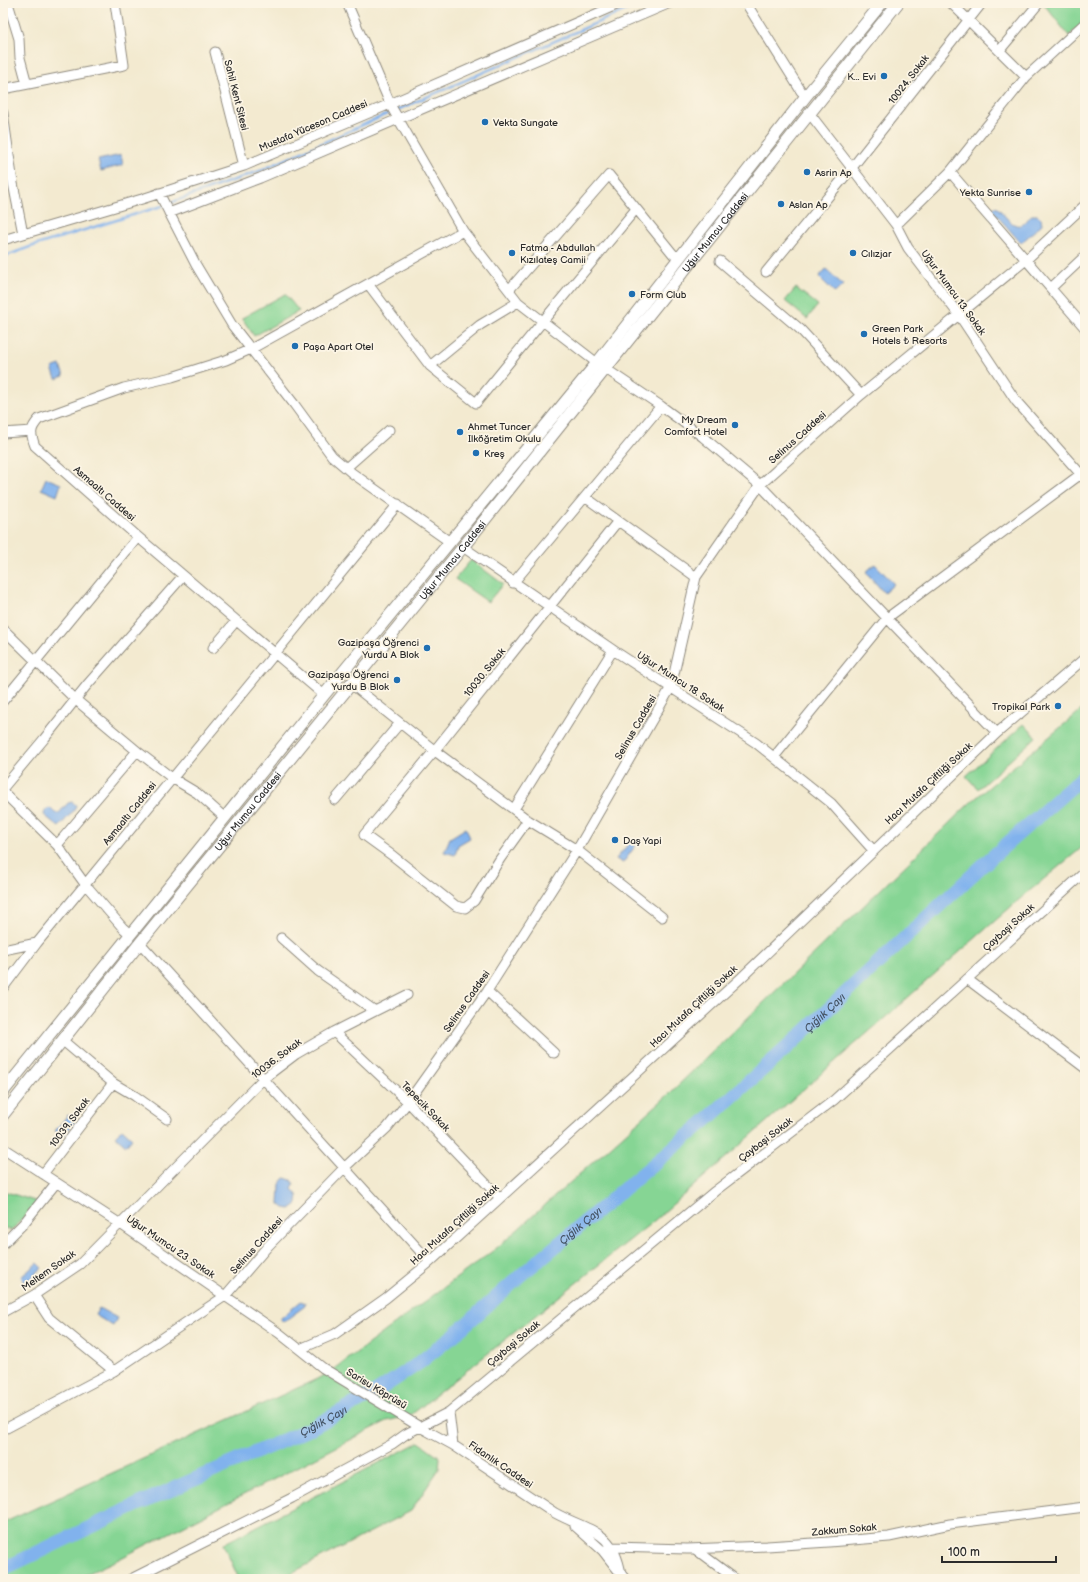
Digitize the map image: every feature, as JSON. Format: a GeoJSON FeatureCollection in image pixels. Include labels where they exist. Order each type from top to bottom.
{"type":"FeatureCollection","features":[{"type":"Feature","properties":{"kind":"main road","name":"Uğur Mumcu Caddesi"},"geometry":{"type":"LineString","coordinates":[[3,1115],[350,683],[463,547],[601,366],[680,257],[806,96],[882,3]]}},
{"type":"Feature","properties":{"kind":"main road","name":"Uğur Mumcu Caddesi"},"geometry":{"type":"LineString","coordinates":[[3,1092],[324,695],[450,542],[601,366],[810,114],[898,3]]}},
{"type":"Feature","properties":{"kind":"main road"},"geometry":{"type":"LineString","coordinates":[[130,934],[140,943]]}},
{"type":"Feature","properties":{"kind":"street"},"geometry":{"type":"LineString","coordinates":[[8,3],[19,39],[20,58],[27,84]]}},
{"type":"Feature","properties":{"kind":"street"},"geometry":{"type":"LineString","coordinates":[[3,90],[124,65],[115,3]]}},
{"type":"Feature","properties":{"kind":"street"},"geometry":{"type":"LineString","coordinates":[[347,3],[394,111],[463,231],[518,302],[601,366],[661,406],[703,437],[760,485],[997,733]]}},
{"type":"Feature","properties":{"kind":"street","name":"Mustafa Yüceson Caddesi"},"geometry":{"type":"LineString","coordinates":[[168,210],[260,178],[352,137],[394,111],[621,3]]}},
{"type":"Feature","properties":{"kind":"street","name":"Mustafa Yüceson Caddesi"},"geometry":{"type":"LineString","coordinates":[[3,240],[244,166],[394,111],[670,3]]}},
{"type":"Feature","properties":{"kind":"street"},"geometry":{"type":"LineString","coordinates":[[746,3],[801,91],[806,96]]}},
{"type":"Feature","properties":{"kind":"street"},"geometry":{"type":"LineString","coordinates":[[951,3],[1026,77]]}},
{"type":"Feature","properties":{"kind":"street","name":"10024. Sokak"},"geometry":{"type":"LineString","coordinates":[[766,272],[851,169],[982,3]]}},
{"type":"Feature","properties":{"kind":"street"},"geometry":{"type":"LineString","coordinates":[[1000,50],[1039,3]]}},
{"type":"Feature","properties":{"kind":"street"},"geometry":{"type":"LineString","coordinates":[[896,225],[950,172],[1026,77],[1085,23]]}},
{"type":"Feature","properties":{"kind":"street","name":"Sahil Kent Sitesi"},"geometry":{"type":"LineString","coordinates":[[215,52],[244,166]]}},
{"type":"Feature","properties":{"kind":"street"},"geometry":{"type":"LineString","coordinates":[[3,113],[13,183],[23,234]]}},
{"type":"Feature","properties":{"kind":"street","name":"Uğur Mumcu 13. Sokak"},"geometry":{"type":"LineString","coordinates":[[810,114],[851,169],[896,225],[908,248],[959,315],[1016,401],[1084,474]]}},
{"type":"Feature","properties":{"kind":"street"},"geometry":{"type":"LineString","coordinates":[[950,172],[1085,328]]}},
{"type":"Feature","properties":{"kind":"street"},"geometry":{"type":"LineString","coordinates":[[509,290],[609,175],[672,254],[680,257]]}},
{"type":"Feature","properties":{"kind":"street"},"geometry":{"type":"LineString","coordinates":[[159,193],[196,265],[232,325],[332,456],[346,468],[450,542]]}},
{"type":"Feature","properties":{"kind":"street","name":"Selinus Caddesi"},"geometry":{"type":"LineString","coordinates":[[3,1430],[114,1371],[225,1296],[268,1246],[344,1168],[387,1128],[408,1102],[487,991],[577,850],[671,687],[696,577],[760,485],[861,395],[1026,259],[1085,205]]}},
{"type":"Feature","properties":{"kind":"street"},"geometry":{"type":"LineString","coordinates":[[368,284],[430,366],[476,404],[542,321],[636,209]]}},
{"type":"Feature","properties":{"kind":"street"},"geometry":{"type":"LineString","coordinates":[[3,433],[32,431],[32,427],[39,419],[124,388],[172,377],[226,360],[251,349],[463,231]]}},
{"type":"Feature","properties":{"kind":"street"},"geometry":{"type":"LineString","coordinates":[[1051,288],[1085,256]]}},
{"type":"Feature","properties":{"kind":"street"},"geometry":{"type":"LineString","coordinates":[[720,261],[801,330],[861,395]]}},
{"type":"Feature","properties":{"kind":"street"},"geometry":{"type":"LineString","coordinates":[[430,366],[480,325],[518,302]]}},
{"type":"Feature","properties":{"kind":"street"},"geometry":{"type":"LineString","coordinates":[[513,583],[661,406]]}},
{"type":"Feature","properties":{"kind":"street"},"geometry":{"type":"LineString","coordinates":[[346,468],[389,430]]}},
{"type":"Feature","properties":{"kind":"street","name":"Asmaaltı Caddesi"},"geometry":{"type":"LineString","coordinates":[[32,431],[31,436],[35,446],[138,537],[324,695]]}},
{"type":"Feature","properties":{"kind":"street"},"geometry":{"type":"LineString","coordinates":[[774,758],[887,618],[1084,474]]}},
{"type":"Feature","properties":{"kind":"street"},"geometry":{"type":"LineString","coordinates":[[585,497],[696,577]]}},
{"type":"Feature","properties":{"kind":"street","name":"Asmaaltı Caddesi"},"geometry":{"type":"LineString","coordinates":[[3,988],[85,884],[398,504]]}},
{"type":"Feature","properties":{"kind":"street","name":"10030. Sokak"},"geometry":{"type":"LineString","coordinates":[[528,820],[500,859],[471,904],[465,908],[456,906],[364,835],[435,750],[618,521]]}},
{"type":"Feature","properties":{"kind":"street"},"geometry":{"type":"LineString","coordinates":[[3,700],[138,537]]}},
{"type":"Feature","properties":{"kind":"street","name":"Uğur Mumcu 18. Sokak"},"geometry":{"type":"LineString","coordinates":[[463,547],[513,583],[613,650],[756,743],[831,804],[873,850]]}},
{"type":"Feature","properties":{"kind":"street"},"geometry":{"type":"LineString","coordinates":[[3,788],[133,632],[184,576]]}},
{"type":"Feature","properties":{"kind":"street"},"geometry":{"type":"LineString","coordinates":[[213,648],[236,621]]}},
{"type":"Feature","properties":{"kind":"street"},"geometry":{"type":"LineString","coordinates":[[3,628],[76,700],[172,778],[197,793],[225,818]]}},
{"type":"Feature","properties":{"kind":"street"},"geometry":{"type":"LineString","coordinates":[[514,809],[613,650]]}},
{"type":"Feature","properties":{"kind":"street","name":"Hacı Mutafa Çiftliği Sokak"},"geometry":{"type":"LineString","coordinates":[[300,1350],[335,1334],[386,1298],[430,1262],[742,977],[997,733],[1085,658]]}},
{"type":"Feature","properties":{"kind":"street"},"geometry":{"type":"LineString","coordinates":[[350,683],[435,750],[528,820],[577,850],[662,917]]}},
{"type":"Feature","properties":{"kind":"street"},"geometry":{"type":"LineString","coordinates":[[335,800],[400,723]]}},
{"type":"Feature","properties":{"kind":"street"},"geometry":{"type":"LineString","coordinates":[[57,845],[137,751]]}},
{"type":"Feature","properties":{"kind":"street"},"geometry":{"type":"LineString","coordinates":[[3,792],[57,845],[85,884],[122,928],[130,934]]}},
{"type":"Feature","properties":{"kind":"street","name":"Çaybaşi Sokak"},"geometry":{"type":"LineString","coordinates":[[131,1579],[298,1494],[449,1412],[715,1191],[834,1100],[1085,872]]}},
{"type":"Feature","properties":{"kind":"street"},"geometry":{"type":"LineString","coordinates":[[281,938],[318,971],[375,1011]]}},
{"type":"Feature","properties":{"kind":"street"},"geometry":{"type":"LineString","coordinates":[[3,950],[37,943]]}},
{"type":"Feature","properties":{"kind":"street"},"geometry":{"type":"LineString","coordinates":[[140,943],[430,1262]]}},
{"type":"Feature","properties":{"kind":"street"},"geometry":{"type":"LineString","coordinates":[[967,979],[1085,1068]]}},
{"type":"Feature","properties":{"kind":"street"},"geometry":{"type":"LineString","coordinates":[[487,991],[554,1053]]}},
{"type":"Feature","properties":{"kind":"street","name":"10036. Sokak"},"geometry":{"type":"LineString","coordinates":[[119,1223],[263,1079],[296,1054],[334,1032],[407,995]]}},
{"type":"Feature","properties":{"kind":"street","name":"Tepecik Sokak"},"geometry":{"type":"LineString","coordinates":[[334,1032],[408,1102],[500,1198]]}},
{"type":"Feature","properties":{"kind":"street"},"geometry":{"type":"LineString","coordinates":[[62,1040],[113,1083],[135,1096],[167,1119]]}},
{"type":"Feature","properties":{"kind":"street","name":"10039. Sokak"},"geometry":{"type":"LineString","coordinates":[[43,1174],[113,1083]]}},
{"type":"Feature","properties":{"kind":"street","name":"Uğur Mumcu 23. Sokak"},"geometry":{"type":"LineString","coordinates":[[3,1148],[119,1223],[225,1296],[323,1368]]}},
{"type":"Feature","properties":{"kind":"street"},"geometry":{"type":"LineString","coordinates":[[3,1244],[24,1223],[56,1183]]}},
{"type":"Feature","properties":{"kind":"street","name":"Meltem Sokak"},"geometry":{"type":"LineString","coordinates":[[3,1312],[34,1295],[80,1264],[119,1223]]}},
{"type":"Feature","properties":{"kind":"street"},"geometry":{"type":"LineString","coordinates":[[34,1295],[49,1318],[114,1371]]}},
{"type":"Feature","properties":{"kind":"street","name":"Sarisu Kōprüsü"},"geometry":{"type":"LineString","coordinates":[[323,1368],[420,1427]]}},
{"type":"Feature","properties":{"kind":"street"},"geometry":{"type":"LineString","coordinates":[[449,1412],[454,1445]]}},
{"type":"Feature","properties":{"kind":"street","name":"Fidanlık Caddesi"},"geometry":{"type":"LineString","coordinates":[[420,1427],[454,1445],[555,1513],[570,1521],[600,1533],[612,1547],[619,1562],[623,1576]]}},
{"type":"Feature","properties":{"kind":"street","name":"Zakkum Sokak"},"geometry":{"type":"LineString","coordinates":[[603,1551],[612,1547],[695,1549],[767,1546],[889,1537],[950,1524],[1085,1507]]}},
{"type":"Feature","properties":{"kind":"street","name":"Fidanlık Caddesi"},"geometry":{"type":"LineString","coordinates":[[570,1521],[603,1551],[623,1576]]}},
{"type":"Feature","properties":{"kind":"street"},"geometry":{"type":"LineString","coordinates":[[695,1549],[735,1579]]}},
{"type":"Feature","properties":{"kind":"green space"},"geometry":{"type":"Polygon","coordinates":[[[1043,3],[1085,3],[1085,21],[1069,36],[1043,3]]]}},
{"type":"Feature","properties":{"kind":"green space"},"geometry":{"type":"Polygon","coordinates":[[[796,288],[818,305],[807,319],[785,301],[796,288]]]}},
{"type":"Feature","properties":{"kind":"green space"},"geometry":{"type":"Polygon","coordinates":[[[285,294],[299,311],[254,336],[242,318],[285,294]]]}},
{"type":"Feature","properties":{"kind":"green space"},"geometry":{"type":"Polygon","coordinates":[[[471,560],[503,584],[488,602],[455,579],[471,560]]]}},
{"type":"Feature","properties":{"kind":"green space"},"geometry":{"type":"Polygon","coordinates":[[[1085,707],[1085,845],[1021,898],[655,1220],[411,1415],[387,1421],[117,1560],[76,1579],[3,1579],[3,1523],[317,1379],[336,1368],[498,1247],[668,1095],[971,802],[1085,707]]]}},
{"type":"Feature","properties":{"kind":"green space"},"geometry":{"type":"Polygon","coordinates":[[[1024,724],[1036,737],[978,789],[966,776],[1024,724]]]}},
{"type":"Feature","properties":{"kind":"green space"},"geometry":{"type":"Polygon","coordinates":[[[3,1191],[38,1202],[11,1231],[6,1228],[3,1231],[3,1191]]]}},
{"type":"Feature","properties":{"kind":"green space"},"geometry":{"type":"Polygon","coordinates":[[[419,1442],[440,1457],[439,1469],[411,1511],[280,1579],[239,1579],[223,1544],[419,1442]]]}},
{"type":"Feature","properties":{"kind":"water"},"geometry":{"type":"Polygon","coordinates":[[[121,155],[123,165],[101,171],[98,160],[121,155]]]}},
{"type":"Feature","properties":{"kind":"water"},"geometry":{"type":"Polygon","coordinates":[[[994,207],[998,208],[1012,223],[1016,225],[1023,224],[1032,215],[1037,215],[1041,218],[1042,224],[1021,243],[992,210],[994,207]]]}},
{"type":"Feature","properties":{"kind":"water"},"geometry":{"type":"Polygon","coordinates":[[[826,269],[843,285],[835,293],[819,277],[826,269]]]}},
{"type":"Feature","properties":{"kind":"water"},"geometry":{"type":"Polygon","coordinates":[[[60,365],[64,376],[56,379],[52,368],[60,365]]]}},
{"type":"Feature","properties":{"kind":"water"},"geometry":{"type":"Polygon","coordinates":[[[46,478],[61,484],[57,496],[41,489],[46,478]]]}},
{"type":"Feature","properties":{"kind":"water"},"geometry":{"type":"Polygon","coordinates":[[[875,564],[894,584],[884,593],[866,572],[875,564]]]}},
{"type":"Feature","properties":{"kind":"water"},"geometry":{"type":"Polygon","coordinates":[[[72,802],[76,805],[75,809],[59,827],[44,815],[45,810],[50,808],[55,813],[59,813],[68,803],[72,802]]]}},
{"type":"Feature","properties":{"kind":"water"},"geometry":{"type":"Polygon","coordinates":[[[466,828],[470,838],[458,845],[455,855],[444,852],[450,838],[466,828]]]}},
{"type":"Feature","properties":{"kind":"water"},"geometry":{"type":"Polygon","coordinates":[[[631,841],[636,845],[623,863],[616,859],[631,841]]]}},
{"type":"Feature","properties":{"kind":"water"},"geometry":{"type":"Polygon","coordinates":[[[68,1115],[75,1121],[63,1137],[55,1131],[68,1115]]]}},
{"type":"Feature","properties":{"kind":"water"},"geometry":{"type":"Polygon","coordinates":[[[122,1129],[132,1138],[126,1145],[115,1136],[122,1129]]]}},
{"type":"Feature","properties":{"kind":"water"},"geometry":{"type":"Polygon","coordinates":[[[285,1178],[291,1180],[294,1184],[292,1189],[298,1196],[297,1204],[290,1209],[284,1208],[279,1204],[280,1184],[285,1178]]]}},
{"type":"Feature","properties":{"kind":"water"},"geometry":{"type":"Polygon","coordinates":[[[37,1263],[42,1268],[26,1283],[21,1277],[37,1263]]]}},
{"type":"Feature","properties":{"kind":"water"},"geometry":{"type":"Polygon","coordinates":[[[301,1301],[305,1303],[305,1306],[286,1320],[282,1321],[280,1319],[301,1301]]]}},
{"type":"Feature","properties":{"kind":"water"},"geometry":{"type":"Polygon","coordinates":[[[99,1308],[117,1318],[113,1326],[95,1315],[99,1308]]]}},
{"type":"Feature","properties":{"kind":"waterway"},"geometry":{"type":"LineString","coordinates":[[397,110],[642,3]]}},
{"type":"Feature","properties":{"kind":"waterway"},"geometry":{"type":"LineString","coordinates":[[167,204],[262,170],[392,112]]}},
{"type":"Feature","properties":{"kind":"waterway"},"geometry":{"type":"LineString","coordinates":[[3,257],[30,247],[162,206]]}},
{"type":"Feature","properties":{"kind":"waterway","name":"Çığlık Çayı"},"geometry":{"type":"LineString","coordinates":[[3,1569],[141,1503],[309,1429],[376,1392],[419,1363],[454,1335],[526,1271],[704,1122],[791,1044],[983,865],[1085,775]]}},
{"type":"Feature","properties":{"kind":"place","name":"K... Evi"},"geometry":{"type":"Point","coordinates":[884,76]}},
{"type":"Feature","properties":{"kind":"place","name":"Vekta Sungate"},"geometry":{"type":"Point","coordinates":[485,122]}},
{"type":"Feature","properties":{"kind":"place","name":"Asrin Ap"},"geometry":{"type":"Point","coordinates":[807,172]}},
{"type":"Feature","properties":{"kind":"place","name":"Yekta Sunrise"},"geometry":{"type":"Point","coordinates":[1029,192]}},
{"type":"Feature","properties":{"kind":"place","name":"Aslan Ap"},"geometry":{"type":"Point","coordinates":[781,204]}},
{"type":"Feature","properties":{"kind":"place","name":"Fatma - Abdullah Kızılateş Camii"},"geometry":{"type":"Point","coordinates":[512,253]}},
{"type":"Feature","properties":{"kind":"place","name":"Cılızjar"},"geometry":{"type":"Point","coordinates":[853,253]}},
{"type":"Feature","properties":{"kind":"place","name":"Form Club"},"geometry":{"type":"Point","coordinates":[632,294]}},
{"type":"Feature","properties":{"kind":"place","name":"Green Park Hotels ₺ Resorts"},"geometry":{"type":"Point","coordinates":[864,334]}},
{"type":"Feature","properties":{"kind":"place","name":"Paşa Apart Otel"},"geometry":{"type":"Point","coordinates":[295,346]}},
{"type":"Feature","properties":{"kind":"place","name":"My Dream Comfort Hotel"},"geometry":{"type":"Point","coordinates":[735,425]}},
{"type":"Feature","properties":{"kind":"place","name":"Ahmet Tuncer Ilköğretim Okulu"},"geometry":{"type":"Point","coordinates":[460,432]}},
{"type":"Feature","properties":{"kind":"place","name":"Kreş"},"geometry":{"type":"Point","coordinates":[476,453]}},
{"type":"Feature","properties":{"kind":"place","name":"Gazipaşa Öğrenci Yurdu A Blok"},"geometry":{"type":"Point","coordinates":[427,648]}},
{"type":"Feature","properties":{"kind":"place","name":"Gazipaşa Öğrenci Yurdu B Blok"},"geometry":{"type":"Point","coordinates":[397,680]}},
{"type":"Feature","properties":{"kind":"place","name":"Tropikal Park"},"geometry":{"type":"Point","coordinates":[1058,706]}},
{"type":"Feature","properties":{"kind":"place","name":"Daş Yapi"},"geometry":{"type":"Point","coordinates":[615,840]}}]}
